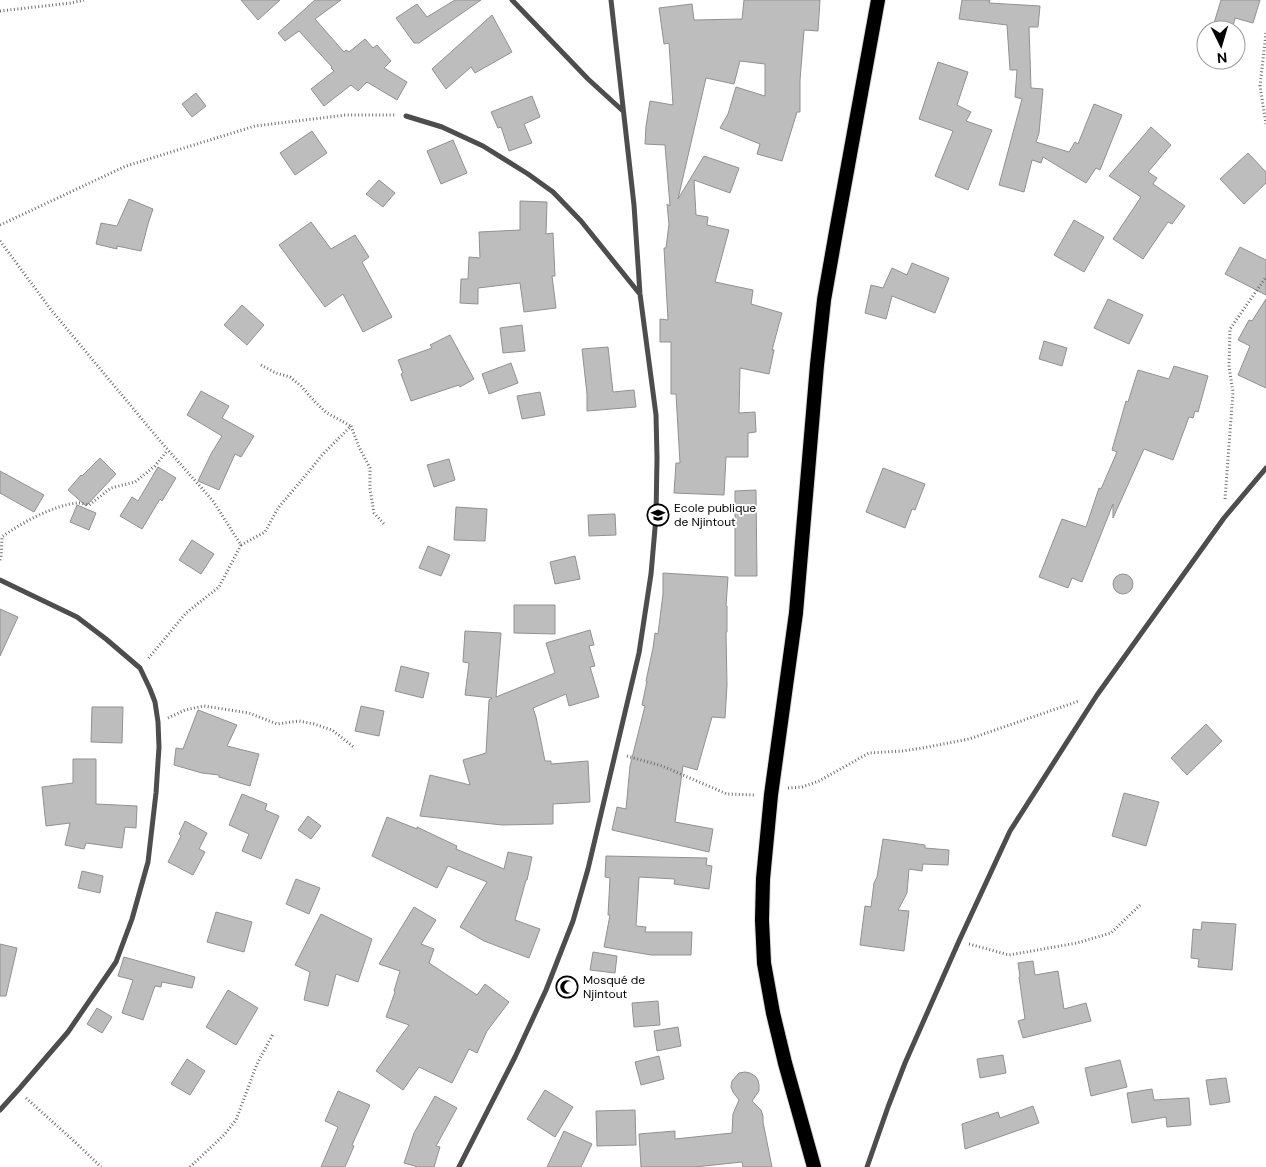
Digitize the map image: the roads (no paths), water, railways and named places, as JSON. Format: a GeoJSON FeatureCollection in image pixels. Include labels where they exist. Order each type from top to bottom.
{"type":"FeatureCollection","features":[{"type":"Feature","properties":{"kind":"highway"},"geometry":{"type":"LineString","coordinates":[[814,1167],[785,1063],[764,963],[763,879],[771,795],[796,613],[816,365],[824,300],[878,0]]}},
{"type":"Feature","properties":{"kind":"street"},"geometry":{"type":"LineString","coordinates":[[512,0],[588,79],[624,112]]}},
{"type":"Feature","properties":{"kind":"street"},"geometry":{"type":"LineString","coordinates":[[459,1167],[523,1040],[546,990],[569,929],[588,869],[616,753],[639,653],[651,574],[656,516],[656,415],[640,294],[634,205],[611,0]]}},
{"type":"Feature","properties":{"kind":"street"},"geometry":{"type":"LineString","coordinates":[[406,116],[442,127],[483,146],[553,192],[581,221],[640,294]]}},
{"type":"Feature","properties":{"kind":"street"},"geometry":{"type":"LineString","coordinates":[[867,1167],[902,1072],[1010,831],[1097,695],[1224,518],[1266,468]]}},
{"type":"Feature","properties":{"kind":"street"},"geometry":{"type":"LineString","coordinates":[[0,580],[77,617],[106,638],[140,668],[155,702],[159,747],[148,862],[132,919],[116,962],[68,1032],[0,1110]]}},
{"type":"Feature","properties":{"kind":"place","name":"Ecole publique de Njintout"},"geometry":{"type":"Point","coordinates":[658,515]}},
{"type":"Feature","properties":{"kind":"place","name":"Mosqué de Njintout"},"geometry":{"type":"Point","coordinates":[567,987]}}]}
